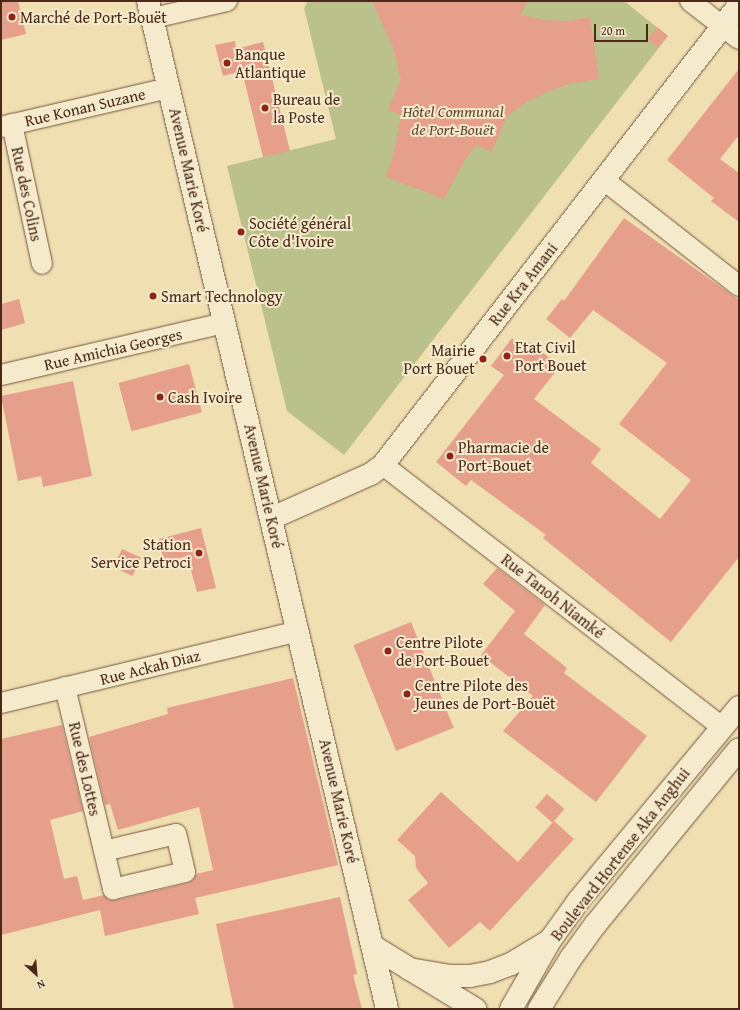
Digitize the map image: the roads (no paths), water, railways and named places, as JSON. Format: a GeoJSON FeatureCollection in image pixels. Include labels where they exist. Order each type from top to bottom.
{"type":"FeatureCollection","features":[{"type":"Feature","properties":{"kind":"main road","name":"Rue Kra Amani"},"geometry":{"type":"LineString","coordinates":[[272,518],[371,474],[383,465],[604,180],[731,32],[739,5]]}},
{"type":"Feature","properties":{"kind":"main road","name":"Avenue Marie Koré"},"geometry":{"type":"LineString","coordinates":[[150,10],[388,1009]]}},
{"type":"Feature","properties":{"kind":"main road","name":"Boulevard Hortense Aka Anghui"},"geometry":{"type":"LineString","coordinates":[[511,1009],[551,939],[579,900],[739,707]]}},
{"type":"Feature","properties":{"kind":"main road","name":"Boulevard Hortense Aka Anghui"},"geometry":{"type":"LineString","coordinates":[[539,1009],[571,958],[595,924],[739,749]]}},
{"type":"Feature","properties":{"kind":"main road"},"geometry":{"type":"LineString","coordinates":[[409,969],[450,976],[470,976],[490,972],[510,964],[551,939]]}},
{"type":"Feature","properties":{"kind":"main road"},"geometry":{"type":"LineString","coordinates":[[374,947],[475,1009]]}},
{"type":"Feature","properties":{"kind":"street"},"geometry":{"type":"LineString","coordinates":[[150,10],[227,1]]}},
{"type":"Feature","properties":{"kind":"street"},"geometry":{"type":"LineString","coordinates":[[690,1],[731,32]]}},
{"type":"Feature","properties":{"kind":"street","name":"Rue Konan Suzane"},"geometry":{"type":"LineString","coordinates":[[6,125],[169,88]]}},
{"type":"Feature","properties":{"kind":"street","name":"Rue des Colins"},"geometry":{"type":"LineString","coordinates":[[6,125],[42,264]]}},
{"type":"Feature","properties":{"kind":"street"},"geometry":{"type":"LineString","coordinates":[[604,180],[739,286]]}},
{"type":"Feature","properties":{"kind":"street","name":"Rue Amichia Georges"},"geometry":{"type":"LineString","coordinates":[[1,375],[225,323]]}},
{"type":"Feature","properties":{"kind":"street","name":"Rue Tanoh Niamké"},"geometry":{"type":"LineString","coordinates":[[383,465],[722,727]]}},
{"type":"Feature","properties":{"kind":"street","name":"Rue Ackah Diaz"},"geometry":{"type":"LineString","coordinates":[[1,703],[298,631]]}},
{"type":"Feature","properties":{"kind":"street","name":"Rue des Lottes"},"geometry":{"type":"LineString","coordinates":[[65,687],[104,851]]}},
{"type":"Feature","properties":{"kind":"place","name":"Marché de Port-Bouët"},"geometry":{"type":"Point","coordinates":[12,17]}},
{"type":"Feature","properties":{"kind":"place","name":"Banque Atlantique"},"geometry":{"type":"Point","coordinates":[227,63]}},
{"type":"Feature","properties":{"kind":"place","name":"Bureau de la Poste"},"geometry":{"type":"Point","coordinates":[265,108]}},
{"type":"Feature","properties":{"kind":"place","name":"Société général Côte d'Ivoire"},"geometry":{"type":"Point","coordinates":[241,232]}},
{"type":"Feature","properties":{"kind":"place","name":"Smart Technology"},"geometry":{"type":"Point","coordinates":[153,296]}},
{"type":"Feature","properties":{"kind":"place","name":"Etat Civil Port Bouet"},"geometry":{"type":"Point","coordinates":[507,356]}},
{"type":"Feature","properties":{"kind":"place","name":"Mairie Port Bouet"},"geometry":{"type":"Point","coordinates":[483,359]}},
{"type":"Feature","properties":{"kind":"place","name":"Cash Ivoire"},"geometry":{"type":"Point","coordinates":[160,397]}},
{"type":"Feature","properties":{"kind":"place","name":"Pharmacie de Port-Bouet"},"geometry":{"type":"Point","coordinates":[450,456]}},
{"type":"Feature","properties":{"kind":"place","name":"Station Service Petroci"},"geometry":{"type":"Point","coordinates":[199,553]}},
{"type":"Feature","properties":{"kind":"place","name":"Centre Pilote de Port-Bouet"},"geometry":{"type":"Point","coordinates":[388,651]}},
{"type":"Feature","properties":{"kind":"place","name":"Centre Pilote des Jeunes de Port-Bouët"},"geometry":{"type":"Point","coordinates":[407,694]}},
{"type":"Feature","properties":{"kind":"park label","name":"Hôtel Communal de Port-Bouët"},"geometry":{"type":"Point","coordinates":[453,120]}}]}
